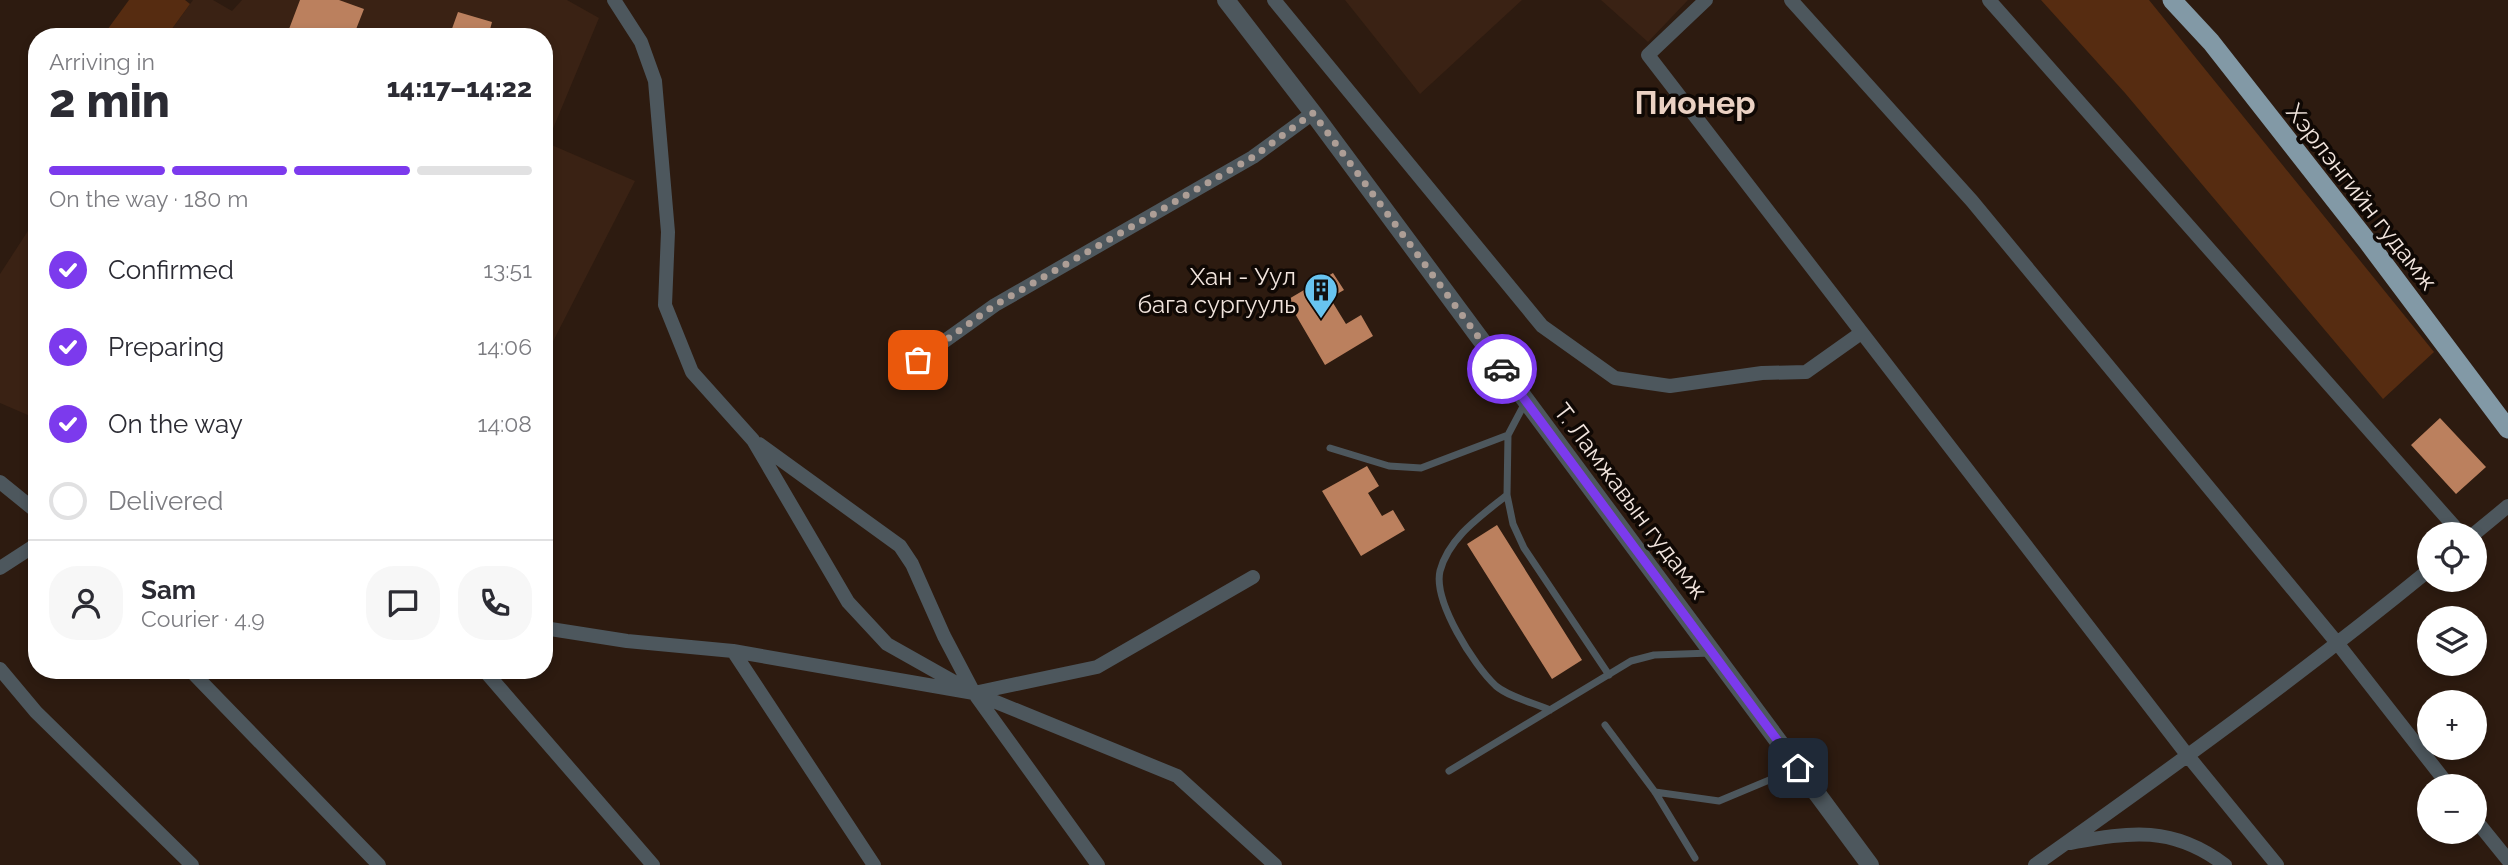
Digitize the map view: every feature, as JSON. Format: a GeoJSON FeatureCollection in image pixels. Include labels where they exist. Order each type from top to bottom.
{"type":"FeatureCollection","features":[{"type":"Feature","properties":{"kind":"highway","name":"Хэрлэнгийн гудамж"},"geometry":{"type":"LineString","coordinates":[[2172,0],[2211,42],[2367,241],[2508,429]]}},
{"type":"Feature","properties":{"kind":"street"},"geometry":{"type":"LineString","coordinates":[[614,0],[641,42],[655,81],[668,232],[665,304],[692,372],[753,440],[848,602],[887,644],[974,693],[1177,776],[1275,865]]}},
{"type":"Feature","properties":{"kind":"street","name":"Т. Ламжавын гудамж"},"geometry":{"type":"LineString","coordinates":[[1226,0],[1313,113],[1870,865]]}},
{"type":"Feature","properties":{"kind":"street"},"geometry":{"type":"LineString","coordinates":[[1274,0],[1542,326],[1615,378],[1670,386],[1762,373],[1806,372],[1861,332]]}},
{"type":"Feature","properties":{"kind":"street"},"geometry":{"type":"LineString","coordinates":[[1706,0],[1648,55],[2188,756],[2277,865]]}},
{"type":"Feature","properties":{"kind":"street"},"geometry":{"type":"LineString","coordinates":[[1791,0],[1972,201],[2338,644],[2440,774]]}},
{"type":"Feature","properties":{"kind":"street"},"geometry":{"type":"LineString","coordinates":[[1989,0],[2450,522]]}},
{"type":"Feature","properties":{"kind":"street"},"geometry":{"type":"LineString","coordinates":[[918,360],[995,305],[1253,157],[1313,113]]}},
{"type":"Feature","properties":{"kind":"street"},"geometry":{"type":"LineString","coordinates":[[753,440],[900,546],[912,564],[944,636],[974,693],[1098,865]]}},
{"type":"Feature","properties":{"kind":"street"},"geometry":{"type":"LineString","coordinates":[[0,484],[28,505]]}},
{"type":"Feature","properties":{"kind":"street"},"geometry":{"type":"LineString","coordinates":[[2487,523],[2508,506]]}},
{"type":"Feature","properties":{"kind":"street"},"geometry":{"type":"LineString","coordinates":[[0,568],[28,550]]}},
{"type":"Feature","properties":{"kind":"street"},"geometry":{"type":"LineString","coordinates":[[553,629],[627,641],[733,651],[974,693],[1097,667],[1253,577]]}},
{"type":"Feature","properties":{"kind":"street"},"geometry":{"type":"LineString","coordinates":[[2035,865],[2338,644],[2417,580]]}},
{"type":"Feature","properties":{"kind":"street"},"geometry":{"type":"LineString","coordinates":[[733,651],[874,865]]}},
{"type":"Feature","properties":{"kind":"street"},"geometry":{"type":"LineString","coordinates":[[0,669],[36,712],[192,865]]}},
{"type":"Feature","properties":{"kind":"street"},"geometry":{"type":"LineString","coordinates":[[199,679],[379,865]]}},
{"type":"Feature","properties":{"kind":"street"},"geometry":{"type":"LineString","coordinates":[[492,679],[653,865]]}},
{"type":"Feature","properties":{"kind":"street"},"geometry":{"type":"LineString","coordinates":[[2065,844],[2137,832],[2157,834],[2173,838],[2225,865]]}},
{"type":"Feature","properties":{"kind":"street"},"geometry":{"type":"LineString","coordinates":[[2487,834],[2508,860]]}},
{"type":"Feature","properties":{"kind":"lane"},"geometry":{"type":"LineString","coordinates":[[1526,401],[1507,435],[1507,495],[1513,524],[1524,548],[1609,675]]}},
{"type":"Feature","properties":{"kind":"lane"},"geometry":{"type":"LineString","coordinates":[[1330,448],[1389,466],[1421,468],[1507,435]]}},
{"type":"Feature","properties":{"kind":"lane"},"geometry":{"type":"LineString","coordinates":[[1507,495],[1461,532],[1440,572],[1443,599],[1466,650],[1497,687],[1550,710]]}},
{"type":"Feature","properties":{"kind":"lane"},"geometry":{"type":"LineString","coordinates":[[1450,771],[1631,661],[1654,654],[1713,653]]}},
{"type":"Feature","properties":{"kind":"lane"},"geometry":{"type":"LineString","coordinates":[[1605,725],[1656,792],[1695,858]]}},
{"type":"Feature","properties":{"kind":"lane"},"geometry":{"type":"LineString","coordinates":[[1656,792],[1719,801],[1798,768]]}},
{"type":"Feature","properties":{"kind":"shaded area"},"geometry":{"type":"Polygon","coordinates":[[[129,0],[185,0],[190,4],[173,28],[109,28],[129,0]]]}},
{"type":"Feature","properties":{"kind":"shaded area"},"geometry":{"type":"Polygon","coordinates":[[[193,0],[213,0],[232,11],[242,0],[567,0],[599,18],[553,129],[553,28],[173,28],[193,0]]]}},
{"type":"Feature","properties":{"kind":"shaded area"},"geometry":{"type":"Polygon","coordinates":[[[1345,0],[1522,0],[1420,94],[1345,0]]]}},
{"type":"Feature","properties":{"kind":"shaded area"},"geometry":{"type":"Polygon","coordinates":[[[1601,0],[1688,0],[1648,42],[1601,0]]]}},
{"type":"Feature","properties":{"kind":"shaded area"},"geometry":{"type":"Polygon","coordinates":[[[2041,0],[2149,0],[2434,352],[2383,399],[2125,93],[2041,0]]]}},
{"type":"Feature","properties":{"kind":"shaded area"},"geometry":{"type":"Polygon","coordinates":[[[553,146],[635,181],[553,341],[553,146]]]}},
{"type":"Feature","properties":{"kind":"shaded area"},"geometry":{"type":"Polygon","coordinates":[[[28,231],[28,415],[0,403],[0,274],[28,231]]]}},
{"type":"Feature","properties":{"kind":"building"},"geometry":{"type":"Polygon","coordinates":[[[300,0],[339,0],[364,9],[357,28],[289,28],[300,0]]]}},
{"type":"Feature","properties":{"kind":"building"},"geometry":{"type":"Polygon","coordinates":[[[458,12],[492,22],[490,28],[452,28],[458,12]]]}},
{"type":"Feature","properties":{"kind":"building","name":"Хан - Уул бага сургууль"},"geometry":{"type":"Polygon","coordinates":[[[1333,273],[1344,290],[1330,298],[1346,324],[1361,315],[1373,336],[1325,365],[1287,300],[1333,273]]]}},
{"type":"Feature","properties":{"kind":"building"},"geometry":{"type":"Polygon","coordinates":[[[2440,418],[2486,467],[2456,494],[2411,445],[2440,418]]]}},
{"type":"Feature","properties":{"kind":"building"},"geometry":{"type":"Polygon","coordinates":[[[1367,466],[1379,486],[1368,493],[1382,516],[1393,510],[1405,530],[1361,556],[1322,491],[1367,466]]]}},
{"type":"Feature","properties":{"kind":"building"},"geometry":{"type":"Polygon","coordinates":[[[1497,525],[1582,660],[1552,679],[1467,544],[1497,525]]]}},
{"type":"Feature","properties":{"kind":"way so far"},"geometry":{"type":"LineString","coordinates":[[918,360],[995,305],[1253,157],[1313,113],[1502,369]]}},
{"type":"Feature","properties":{"kind":"place","name":"Хан - Уул бага сургууль"},"geometry":{"type":"Point","coordinates":[1321,320]}},
{"type":"Feature","properties":{"kind":"district","name":"Пионер"},"geometry":{"type":"Point","coordinates":[1695,102]}},
{"type":"Feature","properties":{"kind":"route"},"geometry":{"type":"LineString","coordinates":[[1502,369],[1798,768]]}}]}
